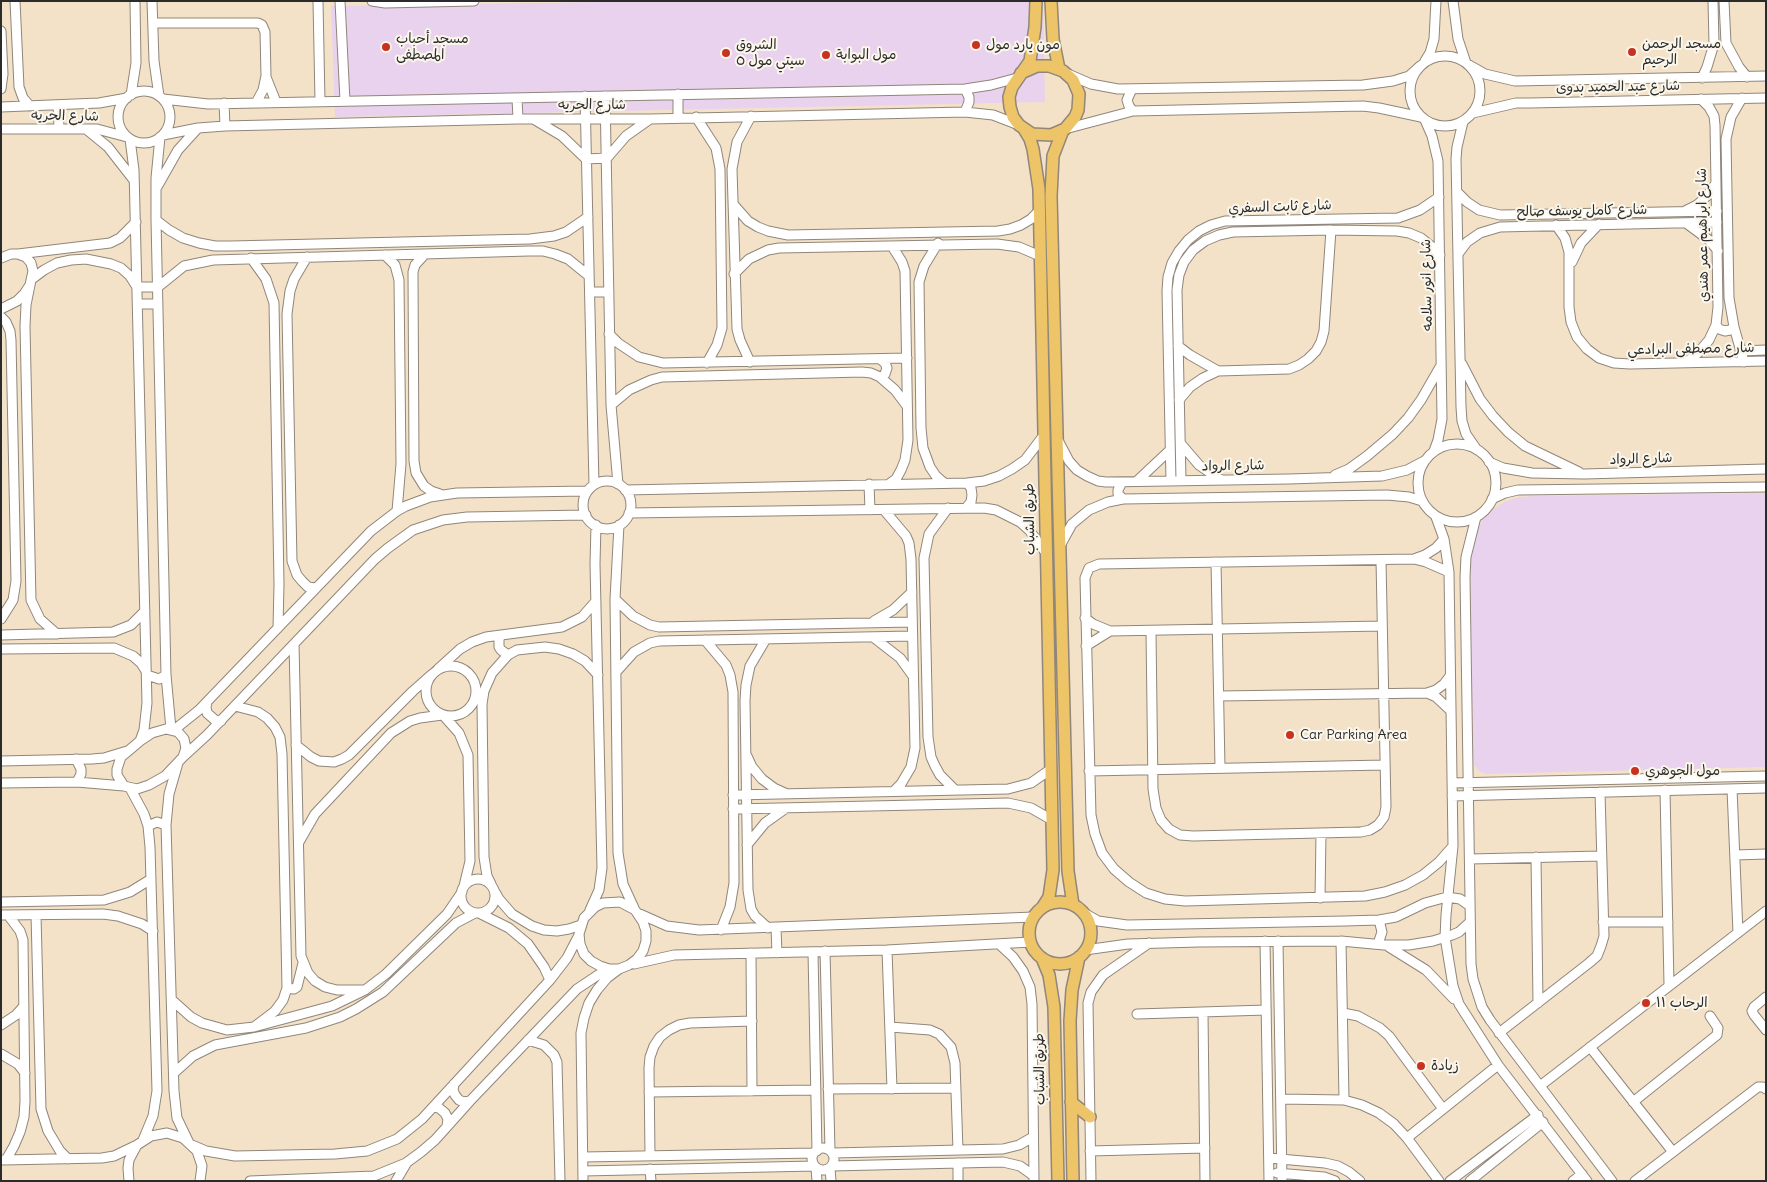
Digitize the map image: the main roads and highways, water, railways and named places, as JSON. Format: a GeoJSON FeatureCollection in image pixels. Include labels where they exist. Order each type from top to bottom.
{"type":"FeatureCollection","features":[{"type":"Feature","properties":{"kind":"main road"},"geometry":{"type":"LineString","coordinates":[[1036,1],[1030,61],[1012,86],[1009,102],[1013,117],[1022,127],[1032,134],[1044,136],[1064,129],[1075,117],[1079,102],[1076,87],[1063,71],[1053,39],[1051,1]]}},
{"type":"Feature","properties":{"kind":"main road"},"geometry":{"type":"LineString","coordinates":[[1019,76],[1037,66],[1049,66],[1063,71]]}},
{"type":"Feature","properties":{"kind":"main road","name":"طريق الشباب"},"geometry":{"type":"LineString","coordinates":[[1022,127],[1030,139],[1036,162],[1039,210],[1052,820],[1052,884],[1049,897],[1042,908]]}},
{"type":"Feature","properties":{"kind":"main road"},"geometry":{"type":"LineString","coordinates":[[1064,129],[1053,156],[1051,180],[1068,871],[1074,905]]}},
{"type":"Feature","properties":{"kind":"main road"},"geometry":{"type":"LineString","coordinates":[[1073,1181],[1070,1021],[1072,990],[1082,954],[1088,944],[1091,931],[1084,913],[1074,905],[1054,903],[1042,908],[1034,917],[1030,930],[1031,942],[1037,954],[1054,963],[1061,964],[1073,961],[1082,954]]}},
{"type":"Feature","properties":{"kind":"main road","name":"طريق الشباب"},"geometry":{"type":"LineString","coordinates":[[1042,958],[1049,975],[1054,1008],[1058,1181]]}},
{"type":"Feature","properties":{"kind":"main road"},"geometry":{"type":"LineString","coordinates":[[1072,1102],[1090,1117]]}},
{"type":"Feature","properties":{"kind":"place","name":"مون يارد مول"},"geometry":{"type":"Point","coordinates":[976,45]}},
{"type":"Feature","properties":{"kind":"place","name":"مسجد أحباب المصطفى"},"geometry":{"type":"Point","coordinates":[386,47]}},
{"type":"Feature","properties":{"kind":"place","name":"مسجد الرحمن الرحيم"},"geometry":{"type":"Point","coordinates":[1632,52]}},
{"type":"Feature","properties":{"kind":"place","name":"الشروق سيتي مول ٥"},"geometry":{"type":"Point","coordinates":[726,53]}},
{"type":"Feature","properties":{"kind":"place","name":"مول البوابة"},"geometry":{"type":"Point","coordinates":[826,55]}},
{"type":"Feature","properties":{"kind":"place","name":"Car Parking Area"},"geometry":{"type":"Point","coordinates":[1290,735]}},
{"type":"Feature","properties":{"kind":"place","name":"مول الجوهري"},"geometry":{"type":"Point","coordinates":[1635,771]}},
{"type":"Feature","properties":{"kind":"place","name":"الرحاب ١١"},"geometry":{"type":"Point","coordinates":[1646,1003]}},
{"type":"Feature","properties":{"kind":"place","name":"زيادة"},"geometry":{"type":"Point","coordinates":[1421,1066]}}]}
